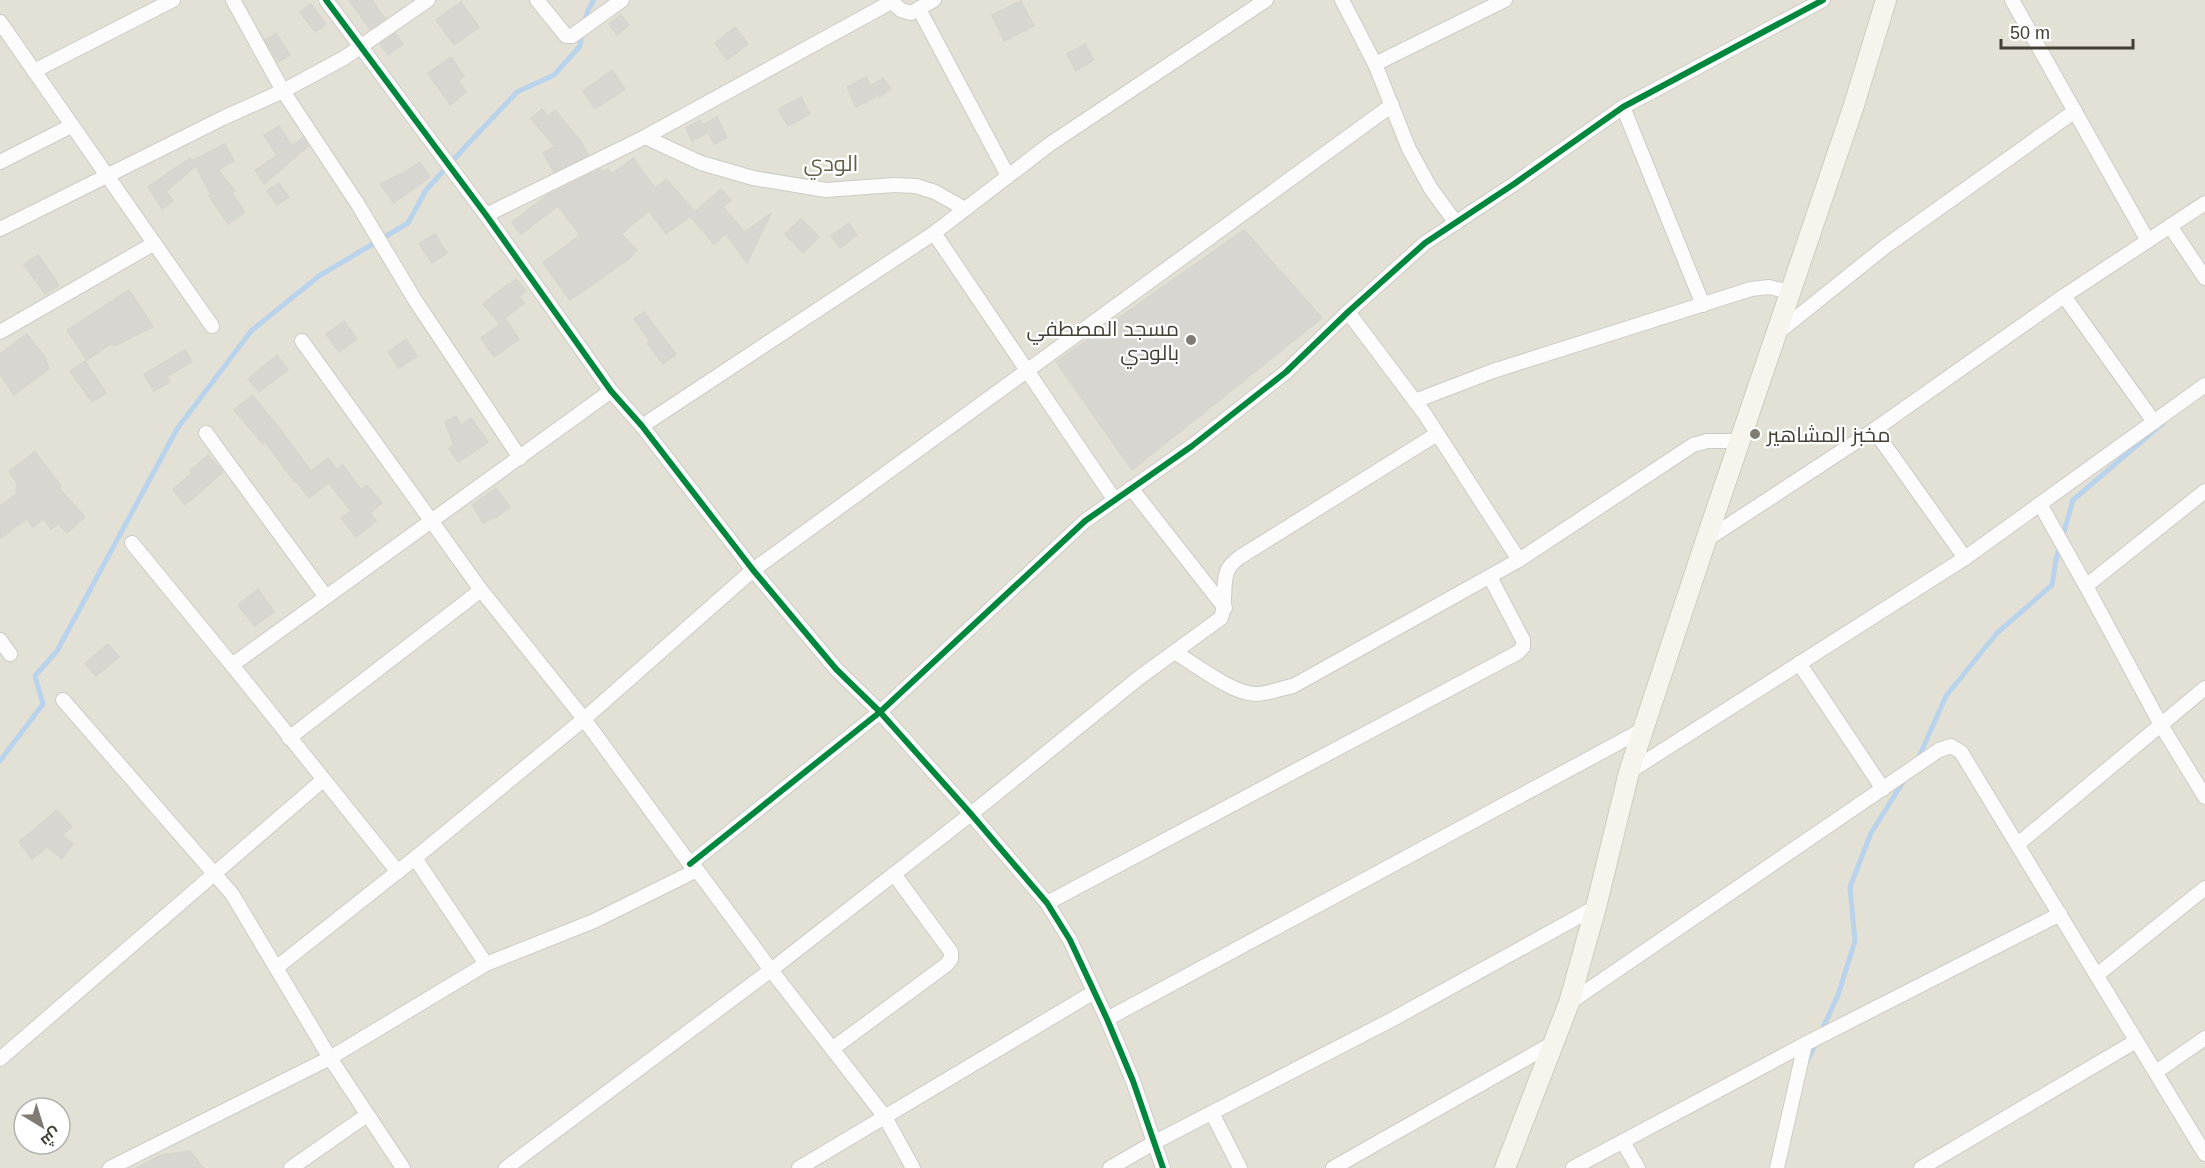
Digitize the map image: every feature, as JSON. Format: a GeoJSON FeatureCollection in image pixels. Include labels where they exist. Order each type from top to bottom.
{"type":"FeatureCollection","features":[{"type":"Feature","properties":{"kind":"street"},"geometry":{"type":"LineString","coordinates":[[34,71],[173,0]]}},
{"type":"Feature","properties":{"kind":"street"},"geometry":{"type":"LineString","coordinates":[[233,0],[283,91],[357,203],[415,300],[520,458]]}},
{"type":"Feature","properties":{"kind":"street"},"geometry":{"type":"LineString","coordinates":[[326,0],[486,215],[611,391],[642,426],[753,570],[836,669],[880,712],[1047,903],[1070,940],[1107,1019],[1133,1081],[1163,1168]]}},
{"type":"Feature","properties":{"kind":"street"},"geometry":{"type":"LineString","coordinates":[[0,229],[283,91],[344,58],[428,0]]}},
{"type":"Feature","properties":{"kind":"street"},"geometry":{"type":"LineString","coordinates":[[537,0],[562,32],[566,36],[572,36],[622,0]]}},
{"type":"Feature","properties":{"kind":"street"},"geometry":{"type":"LineString","coordinates":[[486,215],[645,136],[891,1],[901,10],[911,13],[934,0]]}},
{"type":"Feature","properties":{"kind":"street"},"geometry":{"type":"LineString","coordinates":[[642,426],[934,233],[1050,144],[1266,0]]}},
{"type":"Feature","properties":{"kind":"street"},"geometry":{"type":"LineString","coordinates":[[1342,0],[1375,64],[1409,149],[1431,189],[1456,223]]}},
{"type":"Feature","properties":{"kind":"street"},"geometry":{"type":"LineString","coordinates":[[1375,64],[1505,0]]}},
{"type":"Feature","properties":{"kind":"street"},"geometry":{"type":"LineString","coordinates":[[110,1168],[330,1058],[486,964],[594,921],[693,867],[880,712],[1085,520],[1192,446],[1286,372],[1348,312],[1425,243],[1623,107],[1823,0]]}},
{"type":"Feature","properties":{"kind":"street"},"geometry":{"type":"LineString","coordinates":[[1505,1168],[1569,1003],[1596,907],[1629,772],[1854,105],[1886,0]]}},
{"type":"Feature","properties":{"kind":"street"},"geometry":{"type":"LineString","coordinates":[[2012,0],[2148,241]]}},
{"type":"Feature","properties":{"kind":"street"},"geometry":{"type":"LineString","coordinates":[[919,9],[1008,176]]}},
{"type":"Feature","properties":{"kind":"street"},"geometry":{"type":"LineString","coordinates":[[1,25],[212,326]]}},
{"type":"Feature","properties":{"kind":"street"},"geometry":{"type":"LineString","coordinates":[[276,968],[398,872],[584,719],[753,570],[1392,105]]}},
{"type":"Feature","properties":{"kind":"street"},"geometry":{"type":"LineString","coordinates":[[1623,107],[1703,304]]}},
{"type":"Feature","properties":{"kind":"street"},"geometry":{"type":"LineString","coordinates":[[1776,333],[1886,246],[2075,111]]}},
{"type":"Feature","properties":{"kind":"street"},"geometry":{"type":"LineString","coordinates":[[0,162],[72,126]]}},
{"type":"Feature","properties":{"kind":"street"},"geometry":{"type":"LineString","coordinates":[[645,136],[701,163],[753,178],[826,190],[894,185],[915,186],[936,192],[966,209]]}},
{"type":"Feature","properties":{"kind":"street"},"geometry":{"type":"LineString","coordinates":[[1706,540],[1874,430],[2064,296],[2205,203]]}},
{"type":"Feature","properties":{"kind":"street"},"geometry":{"type":"LineString","coordinates":[[2170,226],[2205,278]]}},
{"type":"Feature","properties":{"kind":"street"},"geometry":{"type":"LineString","coordinates":[[934,233],[1114,499]]}},
{"type":"Feature","properties":{"kind":"street"},"geometry":{"type":"LineString","coordinates":[[0,332],[153,244]]}},
{"type":"Feature","properties":{"kind":"street"},"geometry":{"type":"LineString","coordinates":[[1415,401],[1493,371],[1751,289],[1769,287],[1790,292]]}},
{"type":"Feature","properties":{"kind":"street"},"geometry":{"type":"LineString","coordinates":[[2064,296],[2154,422]]}},
{"type":"Feature","properties":{"kind":"street"},"geometry":{"type":"LineString","coordinates":[[1348,312],[1415,401],[1519,560]]}},
{"type":"Feature","properties":{"kind":"street"},"geometry":{"type":"LineString","coordinates":[[303,341],[481,590],[584,719],[693,867],[885,1117],[913,1168]]}},
{"type":"Feature","properties":{"kind":"street"},"geometry":{"type":"LineString","coordinates":[[1629,772],[1965,558],[2205,385]]}},
{"type":"Feature","properties":{"kind":"street"},"geometry":{"type":"LineString","coordinates":[[232,664],[611,391]]}},
{"type":"Feature","properties":{"kind":"street"},"geometry":{"type":"LineString","coordinates":[[1874,430],[1965,558]]}},
{"type":"Feature","properties":{"kind":"street"},"geometry":{"type":"LineString","coordinates":[[206,433],[326,597]]}},
{"type":"Feature","properties":{"kind":"street"},"geometry":{"type":"LineString","coordinates":[[506,1168],[771,970],[1140,678],[1221,618],[1225,608],[1225,581],[1228,569],[1240,557],[1437,434]]}},
{"type":"Feature","properties":{"kind":"street"},"geometry":{"type":"LineString","coordinates":[[1176,653],[1234,688],[1248,693],[1259,694],[1293,686],[1519,560],[1693,445],[1707,441],[1739,441]]}},
{"type":"Feature","properties":{"kind":"street"},"geometry":{"type":"LineString","coordinates":[[1131,488],[1225,608]]}},
{"type":"Feature","properties":{"kind":"street"},"geometry":{"type":"LineString","coordinates":[[2086,586],[2205,491]]}},
{"type":"Feature","properties":{"kind":"street"},"geometry":{"type":"LineString","coordinates":[[2040,504],[2161,725],[2205,797]]}},
{"type":"Feature","properties":{"kind":"street"},"geometry":{"type":"LineString","coordinates":[[132,543],[398,872]]}},
{"type":"Feature","properties":{"kind":"street"},"geometry":{"type":"LineString","coordinates":[[1047,903],[1517,653],[1523,647],[1523,640],[1490,577]]}},
{"type":"Feature","properties":{"kind":"street"},"geometry":{"type":"LineString","coordinates":[[289,738],[481,590]]}},
{"type":"Feature","properties":{"kind":"street"},"geometry":{"type":"LineString","coordinates":[[0,640],[10,654]]}},
{"type":"Feature","properties":{"kind":"street"},"geometry":{"type":"LineString","coordinates":[[1799,663],[1882,789]]}},
{"type":"Feature","properties":{"kind":"street"},"geometry":{"type":"LineString","coordinates":[[2018,844],[2205,688]]}},
{"type":"Feature","properties":{"kind":"street"},"geometry":{"type":"LineString","coordinates":[[63,700],[232,894],[330,1058],[403,1168]]}},
{"type":"Feature","properties":{"kind":"street"},"geometry":{"type":"LineString","coordinates":[[1107,1019],[1644,729]]}},
{"type":"Feature","properties":{"kind":"street"},"geometry":{"type":"LineString","coordinates":[[1569,1003],[1939,750],[1951,746],[1961,752],[2205,1154]]}},
{"type":"Feature","properties":{"kind":"street"},"geometry":{"type":"LineString","coordinates":[[0,1059],[323,780]]}},
{"type":"Feature","properties":{"kind":"street"},"geometry":{"type":"LineString","coordinates":[[415,858],[486,964]]}},
{"type":"Feature","properties":{"kind":"street"},"geometry":{"type":"LineString","coordinates":[[832,1049],[946,965],[951,958],[951,952],[894,873]]}},
{"type":"Feature","properties":{"kind":"street"},"geometry":{"type":"LineString","coordinates":[[2097,975],[2205,888]]}},
{"type":"Feature","properties":{"kind":"street"},"geometry":{"type":"LineString","coordinates":[[1110,1168],[1155,1142],[1393,1019],[1596,907]]}},
{"type":"Feature","properties":{"kind":"street"},"geometry":{"type":"LineString","coordinates":[[1573,1168],[1805,1044],[2060,914]]}},
{"type":"Feature","properties":{"kind":"street"},"geometry":{"type":"LineString","coordinates":[[799,1168],[1094,992]]}},
{"type":"Feature","properties":{"kind":"street"},"geometry":{"type":"LineString","coordinates":[[2156,1072],[2205,1038]]}},
{"type":"Feature","properties":{"kind":"street"},"geometry":{"type":"LineString","coordinates":[[1921,1168],[2136,1041]]}},
{"type":"Feature","properties":{"kind":"street"},"geometry":{"type":"LineString","coordinates":[[1333,1168],[1555,1042]]}},
{"type":"Feature","properties":{"kind":"street"},"geometry":{"type":"LineString","coordinates":[[1777,1168],[1805,1044]]}},
{"type":"Feature","properties":{"kind":"street"},"geometry":{"type":"LineString","coordinates":[[1212,1113],[1240,1168]]}},
{"type":"Feature","properties":{"kind":"street"},"geometry":{"type":"LineString","coordinates":[[291,1168],[367,1115]]}},
{"type":"Feature","properties":{"kind":"street"},"geometry":{"type":"LineString","coordinates":[[1623,1142],[1638,1168]]}},
{"type":"Feature","properties":{"kind":"shaded area"},"geometry":{"type":"Polygon","coordinates":[[[0,0],[2205,0],[2205,1168],[0,1168],[0,0]]]}},
{"type":"Feature","properties":{"kind":"building"},"geometry":{"type":"Polygon","coordinates":[[[349,0],[372,0],[385,19],[370,29],[349,0]]]}},
{"type":"Feature","properties":{"kind":"building"},"geometry":{"type":"Polygon","coordinates":[[[1021,1],[1034,26],[1004,41],[992,15],[1021,1]]]}},
{"type":"Feature","properties":{"kind":"building"},"geometry":{"type":"Polygon","coordinates":[[[461,2],[479,27],[454,45],[436,20],[461,2]]]}},
{"type":"Feature","properties":{"kind":"building"},"geometry":{"type":"Polygon","coordinates":[[[311,4],[326,24],[315,32],[300,12],[311,4]]]}},
{"type":"Feature","properties":{"kind":"building"},"geometry":{"type":"Polygon","coordinates":[[[621,15],[629,25],[617,35],[609,24],[621,15]]]}},
{"type":"Feature","properties":{"kind":"building"},"geometry":{"type":"Polygon","coordinates":[[[735,27],[748,44],[727,60],[715,43],[735,27]]]}},
{"type":"Feature","properties":{"kind":"building"},"geometry":{"type":"Polygon","coordinates":[[[276,33],[290,55],[278,62],[265,40],[276,33]]]}},
{"type":"Feature","properties":{"kind":"building"},"geometry":{"type":"Polygon","coordinates":[[[395,33],[403,44],[388,55],[380,44],[395,33]]]}},
{"type":"Feature","properties":{"kind":"building"},"geometry":{"type":"Polygon","coordinates":[[[1085,44],[1094,60],[1076,71],[1067,54],[1085,44]]]}},
{"type":"Feature","properties":{"kind":"building"},"geometry":{"type":"Polygon","coordinates":[[[451,57],[464,76],[458,81],[466,92],[450,105],[428,73],[451,57]]]}},
{"type":"Feature","properties":{"kind":"building"},"geometry":{"type":"Polygon","coordinates":[[[612,70],[625,89],[595,109],[583,91],[612,70]]]}},
{"type":"Feature","properties":{"kind":"building"},"geometry":{"type":"Polygon","coordinates":[[[866,77],[876,97],[856,107],[847,87],[866,77]]]}},
{"type":"Feature","properties":{"kind":"building"},"geometry":{"type":"Polygon","coordinates":[[[883,78],[891,89],[879,97],[871,86],[883,78]]]}},
{"type":"Feature","properties":{"kind":"building"},"geometry":{"type":"Polygon","coordinates":[[[801,97],[810,114],[788,126],[778,109],[801,97]]]}},
{"type":"Feature","properties":{"kind":"building"},"geometry":{"type":"Polygon","coordinates":[[[542,109],[548,117],[555,110],[581,142],[588,155],[554,172],[543,153],[555,147],[531,118],[542,109]]]}},
{"type":"Feature","properties":{"kind":"building"},"geometry":{"type":"Polygon","coordinates":[[[717,117],[727,138],[714,144],[704,124],[717,117]]]}},
{"type":"Feature","properties":{"kind":"building"},"geometry":{"type":"Polygon","coordinates":[[[700,120],[707,133],[692,141],[686,128],[700,120]]]}},
{"type":"Feature","properties":{"kind":"building"},"geometry":{"type":"Polygon","coordinates":[[[279,126],[291,145],[276,154],[264,135],[279,126]]]}},
{"type":"Feature","properties":{"kind":"building"},"geometry":{"type":"Polygon","coordinates":[[[303,138],[308,146],[264,184],[255,170],[303,138]]]}},
{"type":"Feature","properties":{"kind":"building"},"geometry":{"type":"Polygon","coordinates":[[[225,144],[234,161],[218,170],[235,191],[232,194],[245,212],[228,224],[209,196],[211,195],[193,160],[225,144]]]}},
{"type":"Feature","properties":{"kind":"building"},"geometry":{"type":"Polygon","coordinates":[[[190,158],[196,166],[166,191],[173,201],[162,209],[148,187],[190,158]]]}},
{"type":"Feature","properties":{"kind":"building"},"geometry":{"type":"Polygon","coordinates":[[[633,158],[655,188],[666,180],[668,181],[695,212],[721,189],[731,200],[723,207],[745,232],[771,213],[747,263],[726,234],[714,244],[690,216],[666,234],[649,211],[621,234],[637,250],[629,259],[570,300],[543,263],[580,235],[558,206],[521,234],[512,222],[548,195],[600,169],[602,172],[608,169],[612,174],[633,158]]]}},
{"type":"Feature","properties":{"kind":"building"},"geometry":{"type":"Polygon","coordinates":[[[420,162],[430,177],[394,203],[380,184],[420,162]]]}},
{"type":"Feature","properties":{"kind":"building"},"geometry":{"type":"Polygon","coordinates":[[[279,183],[289,197],[277,205],[267,191],[279,183]]]}},
{"type":"Feature","properties":{"kind":"building"},"geometry":{"type":"Polygon","coordinates":[[[801,219],[819,237],[803,253],[785,234],[801,219]]]}},
{"type":"Feature","properties":{"kind":"building"},"geometry":{"type":"Polygon","coordinates":[[[849,223],[857,235],[840,248],[831,236],[849,223]]]}},
{"type":"Feature","properties":{"kind":"building","name":"مسجد المصطفي بالودي"},"geometry":{"type":"Polygon","coordinates":[[[1244,230],[1322,318],[1132,470],[1056,362],[1244,230]]]}},
{"type":"Feature","properties":{"kind":"building"},"geometry":{"type":"Polygon","coordinates":[[[435,234],[447,253],[432,263],[419,244],[435,234]]]}},
{"type":"Feature","properties":{"kind":"building"},"geometry":{"type":"Polygon","coordinates":[[[38,255],[59,285],[45,294],[24,265],[38,255]]]}},
{"type":"Feature","properties":{"kind":"building"},"geometry":{"type":"Polygon","coordinates":[[[516,279],[526,291],[519,297],[524,303],[499,323],[483,304],[516,279]]]}},
{"type":"Feature","properties":{"kind":"building"},"geometry":{"type":"Polygon","coordinates":[[[129,290],[153,327],[114,346],[112,343],[87,360],[67,330],[129,290]]]}},
{"type":"Feature","properties":{"kind":"building"},"geometry":{"type":"Polygon","coordinates":[[[644,312],[676,354],[663,364],[647,343],[650,341],[634,319],[644,312]]]}},
{"type":"Feature","properties":{"kind":"building"},"geometry":{"type":"Polygon","coordinates":[[[506,320],[519,339],[494,357],[481,338],[506,320]]]}},
{"type":"Feature","properties":{"kind":"building"},"geometry":{"type":"Polygon","coordinates":[[[344,321],[357,339],[339,352],[326,334],[344,321]]]}},
{"type":"Feature","properties":{"kind":"building"},"geometry":{"type":"Polygon","coordinates":[[[27,334],[44,356],[49,369],[14,395],[0,374],[0,354],[27,334]]]}},
{"type":"Feature","properties":{"kind":"building"},"geometry":{"type":"Polygon","coordinates":[[[406,339],[417,356],[399,368],[388,352],[406,339]]]}},
{"type":"Feature","properties":{"kind":"building"},"geometry":{"type":"Polygon","coordinates":[[[185,350],[192,362],[166,377],[170,382],[154,391],[144,374],[185,350]]]}},
{"type":"Feature","properties":{"kind":"building"},"geometry":{"type":"Polygon","coordinates":[[[277,355],[288,370],[259,392],[248,379],[277,355]]]}},
{"type":"Feature","properties":{"kind":"building"},"geometry":{"type":"Polygon","coordinates":[[[85,361],[106,393],[92,402],[70,371],[85,361]]]}},
{"type":"Feature","properties":{"kind":"building"},"geometry":{"type":"Polygon","coordinates":[[[252,395],[311,471],[328,458],[337,470],[343,465],[361,490],[367,485],[382,503],[370,513],[376,521],[356,537],[341,518],[351,511],[329,483],[309,498],[265,442],[263,444],[234,410],[252,395]]]}},
{"type":"Feature","properties":{"kind":"building"},"geometry":{"type":"Polygon","coordinates":[[[456,416],[461,425],[471,418],[488,442],[458,462],[449,448],[454,445],[445,422],[456,416]]]}},
{"type":"Feature","properties":{"kind":"building"},"geometry":{"type":"Polygon","coordinates":[[[35,452],[61,486],[59,488],[85,517],[67,533],[58,524],[51,529],[44,519],[33,527],[27,519],[0,538],[0,506],[16,494],[17,483],[9,471],[35,452]]]}},
{"type":"Feature","properties":{"kind":"building"},"geometry":{"type":"Polygon","coordinates":[[[208,455],[223,472],[185,505],[173,489],[208,455]]]}},
{"type":"Feature","properties":{"kind":"building"},"geometry":{"type":"Polygon","coordinates":[[[496,488],[510,507],[495,518],[483,523],[472,505],[496,488]]]}},
{"type":"Feature","properties":{"kind":"building"},"geometry":{"type":"Polygon","coordinates":[[[258,589],[274,612],[255,626],[238,605],[258,589]]]}},
{"type":"Feature","properties":{"kind":"building"},"geometry":{"type":"Polygon","coordinates":[[[108,644],[119,657],[96,676],[85,663],[108,644]]]}},
{"type":"Feature","properties":{"kind":"building"},"geometry":{"type":"Polygon","coordinates":[[[57,810],[72,827],[62,835],[73,844],[62,859],[47,847],[32,859],[19,842],[57,810]]]}},
{"type":"Feature","properties":{"kind":"building"},"geometry":{"type":"Polygon","coordinates":[[[190,1151],[203,1168],[136,1168],[161,1155],[190,1151]]]}},
{"type":"Feature","properties":{"kind":"waterway"},"geometry":{"type":"LineString","coordinates":[[584,23],[594,0]]}},
{"type":"Feature","properties":{"kind":"waterway"},"geometry":{"type":"LineString","coordinates":[[0,761],[43,704],[35,676],[57,651],[177,429],[251,331],[319,276],[408,223],[426,190],[517,92],[554,75],[580,46],[582,32]]}},
{"type":"Feature","properties":{"kind":"waterway"},"geometry":{"type":"LineString","coordinates":[[1918,759],[1946,696],[1997,633],[2052,585],[2056,560],[2073,500],[2163,423]]}},
{"type":"Feature","properties":{"kind":"waterway"},"geometry":{"type":"LineString","coordinates":[[1821,1032],[1838,995],[1855,941],[1850,887],[1871,833],[1905,779]]}},
{"type":"Feature","properties":{"kind":"waterway"},"geometry":{"type":"LineString","coordinates":[[1807,1062],[1816,1043]]}},
{"type":"Feature","properties":{"kind":"cycle path"},"geometry":{"type":"LineString","coordinates":[[326,0],[486,215],[611,391],[642,426],[753,570],[836,669],[880,712],[1047,903],[1070,940],[1107,1019],[1133,1081],[1163,1168]]}},
{"type":"Feature","properties":{"kind":"cycle path"},"geometry":{"type":"LineString","coordinates":[[690,864],[880,712],[1085,521],[1192,446],[1286,372],[1348,312],[1425,243],[1623,107],[1823,0]]}},
{"type":"Feature","properties":{"kind":"place","name":"مسجد المصطفي بالودي"},"geometry":{"type":"Point","coordinates":[1191,340]}},
{"type":"Feature","properties":{"kind":"place","name":"مخبز المشاهير"},"geometry":{"type":"Point","coordinates":[1755,434]}},
{"type":"Feature","properties":{"kind":"district","name":"الودي"},"geometry":{"type":"Point","coordinates":[831,163]}}]}
